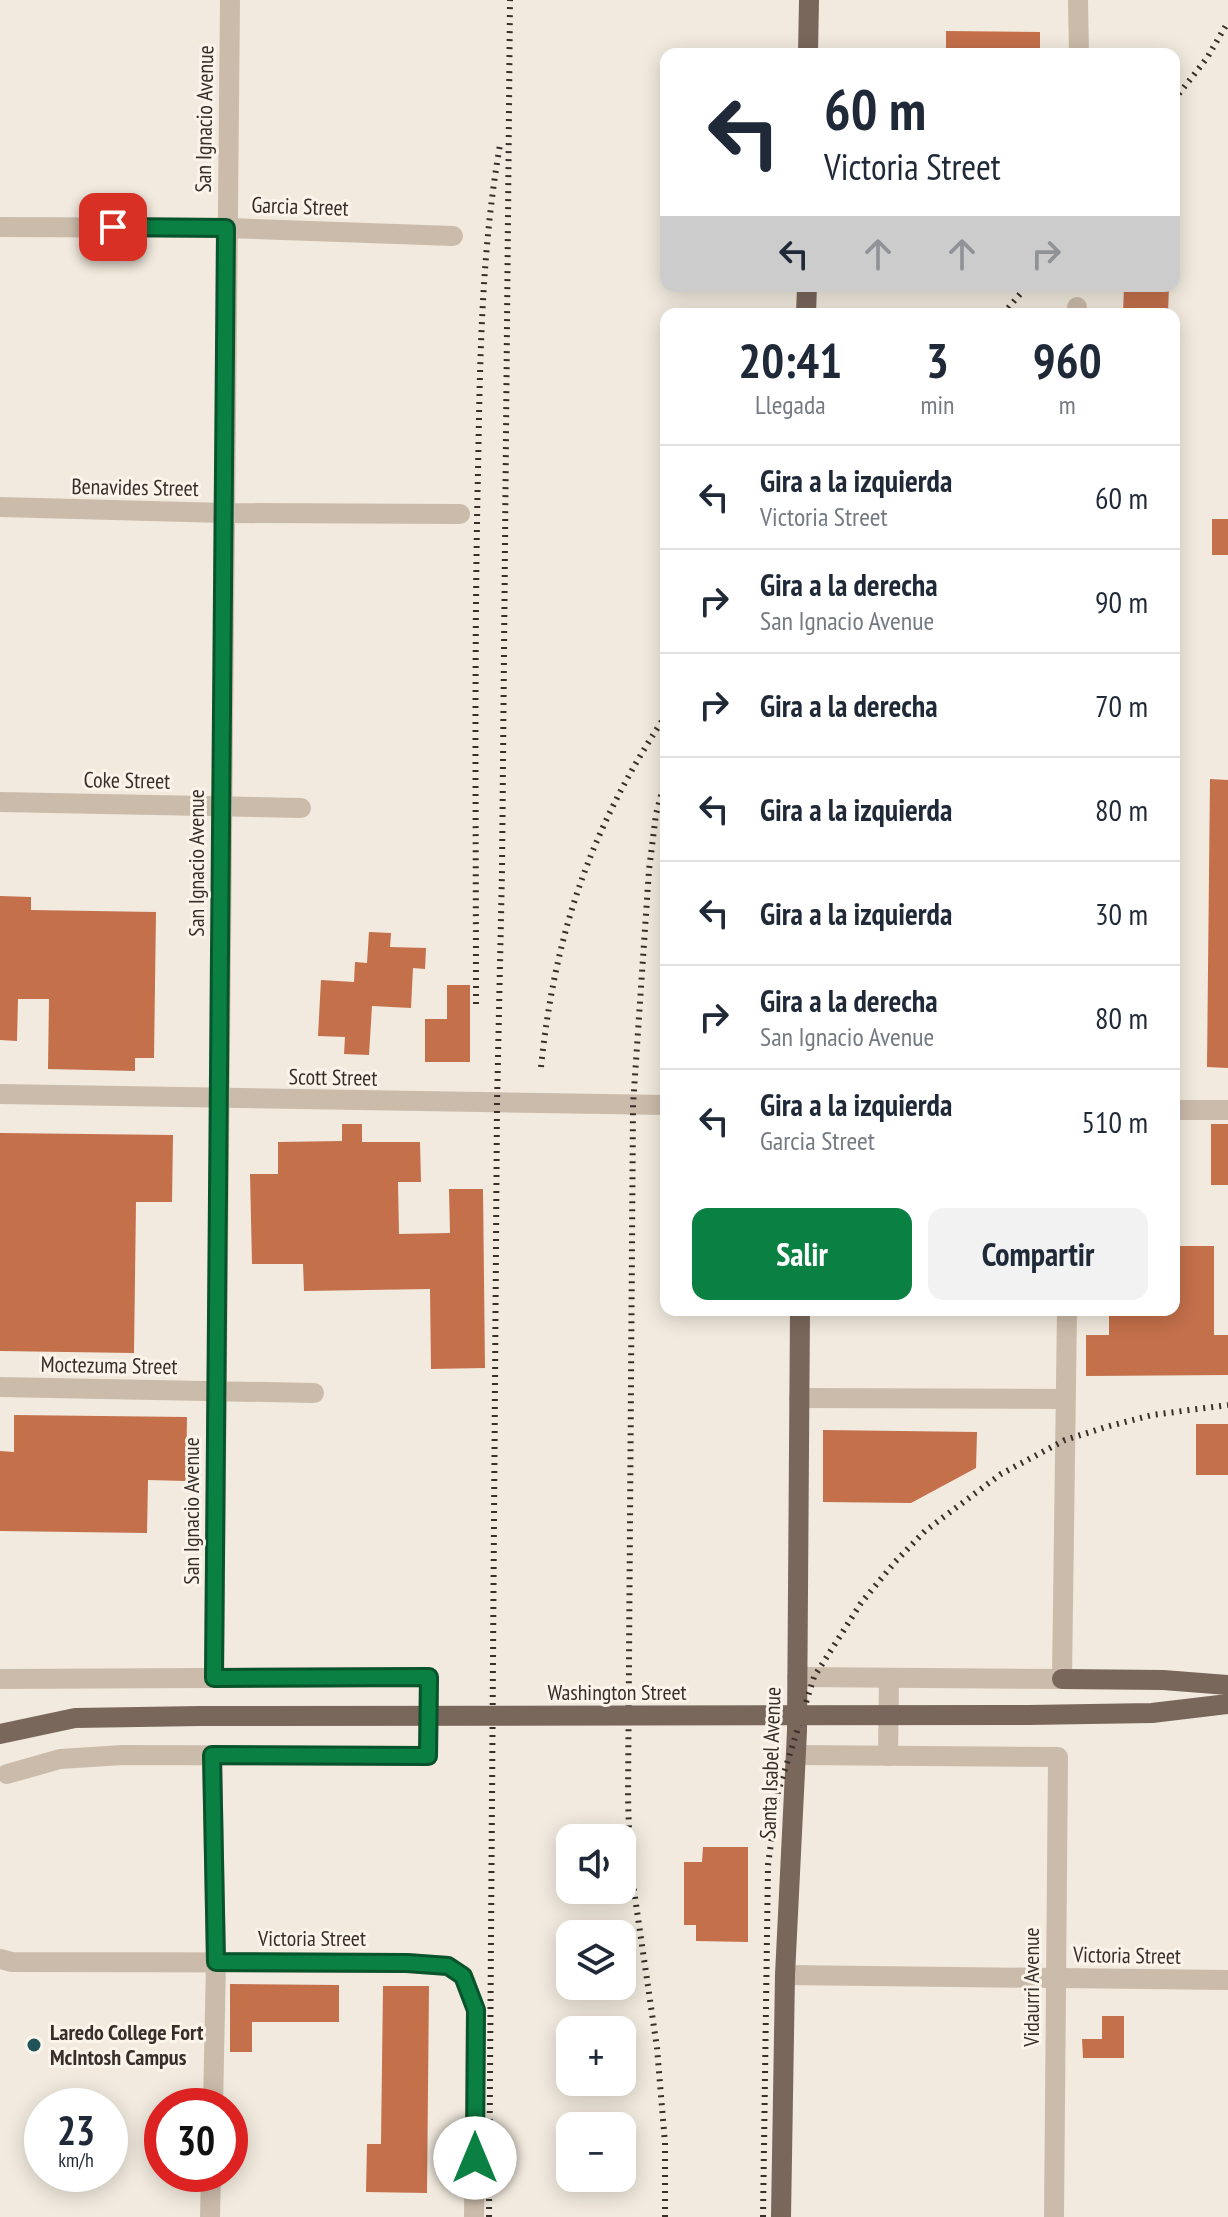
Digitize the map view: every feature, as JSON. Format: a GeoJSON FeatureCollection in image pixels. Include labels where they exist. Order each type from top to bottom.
{"type":"FeatureCollection","features":[{"type":"Feature","properties":{"kind":"main road"},"geometry":{"type":"LineString","coordinates":[[808,48],[809,0]]}},
{"type":"Feature","properties":{"kind":"main road","name":"Santa Isabel Avenue"},"geometry":{"type":"LineString","coordinates":[[781,2217],[785,1975],[796,1755],[800,1316]]}},
{"type":"Feature","properties":{"kind":"main road"},"geometry":{"type":"LineString","coordinates":[[1062,1679],[1163,1680],[1228,1685]]}},
{"type":"Feature","properties":{"kind":"main road","name":"Washington Street"},"geometry":{"type":"LineString","coordinates":[[3,1735],[75,1718],[1028,1715],[1152,1713],[1228,1704]]}},
{"type":"Feature","properties":{"kind":"street","name":"San Ignacio Avenue"},"geometry":{"type":"LineString","coordinates":[[214,1678],[230,0]]}},
{"type":"Feature","properties":{"kind":"street"},"geometry":{"type":"LineString","coordinates":[[1078,0],[1079,48]]}},
{"type":"Feature","properties":{"kind":"street","name":"Garcia Street"},"geometry":{"type":"LineString","coordinates":[[0,227],[226,228],[453,236]]}},
{"type":"Feature","properties":{"kind":"street","name":"Benavides Street"},"geometry":{"type":"LineString","coordinates":[[0,507],[225,513],[460,514]]}},
{"type":"Feature","properties":{"kind":"street","name":"Coke Street"},"geometry":{"type":"LineString","coordinates":[[0,802],[301,808]]}},
{"type":"Feature","properties":{"kind":"street","name":"Scott Street"},"geometry":{"type":"LineString","coordinates":[[0,1094],[660,1105]]}},
{"type":"Feature","properties":{"kind":"street"},"geometry":{"type":"LineString","coordinates":[[1180,1110],[1228,1110]]}},
{"type":"Feature","properties":{"kind":"street"},"geometry":{"type":"LineString","coordinates":[[797,1677],[1062,1679],[1067,1316]]}},
{"type":"Feature","properties":{"kind":"street","name":"Moctezuma Street"},"geometry":{"type":"LineString","coordinates":[[0,1387],[314,1393]]}},
{"type":"Feature","properties":{"kind":"street"},"geometry":{"type":"LineString","coordinates":[[799,1398],[1065,1399]]}},
{"type":"Feature","properties":{"kind":"street"},"geometry":{"type":"LineString","coordinates":[[0,1679],[429,1677],[428,1756],[123,1755],[72,1758],[7,1774]]}},
{"type":"Feature","properties":{"kind":"street"},"geometry":{"type":"LineString","coordinates":[[796,1755],[888,1756],[889,1679]]}},
{"type":"Feature","properties":{"kind":"street"},"geometry":{"type":"LineString","coordinates":[[212,1755],[216,1962],[213,2088]]}},
{"type":"Feature","properties":{"kind":"street","name":"Vidaurri Avenue"},"geometry":{"type":"LineString","coordinates":[[888,1756],[1058,1757],[1054,2217]]}},
{"type":"Feature","properties":{"kind":"street","name":"Victoria Street"},"geometry":{"type":"LineString","coordinates":[[4,1963],[407,1963],[448,1966],[463,1976],[476,2010],[474,2217]]}},
{"type":"Feature","properties":{"kind":"street","name":"Victoria Street"},"geometry":{"type":"LineString","coordinates":[[785,1975],[1228,1980]]}},
{"type":"Feature","properties":{"kind":"street"},"geometry":{"type":"LineString","coordinates":[[210,2217],[211,2192]]}},
{"type":"Feature","properties":{"kind":"building"},"geometry":{"type":"Polygon","coordinates":[[[946,31],[1040,32],[1040,48],[946,48],[946,31]]]}},
{"type":"Feature","properties":{"kind":"building"},"geometry":{"type":"Polygon","coordinates":[[[1124,292],[1169,292],[1168,308],[1123,308],[1124,292]]]}},
{"type":"Feature","properties":{"kind":"building"},"geometry":{"type":"Polygon","coordinates":[[[1212,519],[1228,519],[1228,555],[1212,555],[1212,519]]]}},
{"type":"Feature","properties":{"kind":"building"},"geometry":{"type":"Polygon","coordinates":[[[1210,779],[1228,780],[1228,1068],[1207,1067],[1210,779]]]}},
{"type":"Feature","properties":{"kind":"building"},"geometry":{"type":"Polygon","coordinates":[[[0,896],[31,897],[31,910],[156,912],[154,1058],[135,1058],[135,1071],[48,1069],[49,999],[18,999],[17,1041],[0,1040],[0,896]]]}},
{"type":"Feature","properties":{"kind":"building"},"geometry":{"type":"Polygon","coordinates":[[[369,932],[391,933],[390,947],[426,948],[425,969],[413,968],[411,1008],[372,1006],[369,1055],[344,1054],[345,1037],[318,1036],[321,980],[354,982],[355,962],[367,963],[369,932]]]}},
{"type":"Feature","properties":{"kind":"building"},"geometry":{"type":"Polygon","coordinates":[[[447,985],[470,985],[470,1062],[425,1062],[425,1019],[447,1019],[447,985]]]}},
{"type":"Feature","properties":{"kind":"building"},"geometry":{"type":"Polygon","coordinates":[[[342,1124],[362,1124],[362,1142],[420,1142],[421,1182],[398,1182],[399,1234],[450,1233],[449,1189],[483,1189],[485,1368],[431,1369],[430,1289],[304,1291],[303,1264],[252,1264],[250,1174],[278,1174],[278,1142],[342,1141],[342,1124]]]}},
{"type":"Feature","properties":{"kind":"building"},"geometry":{"type":"Polygon","coordinates":[[[1211,1124],[1228,1124],[1228,1185],[1211,1185],[1211,1124]]]}},
{"type":"Feature","properties":{"kind":"building"},"geometry":{"type":"Polygon","coordinates":[[[0,1133],[173,1135],[172,1202],[136,1202],[134,1353],[0,1351],[0,1133]]]}},
{"type":"Feature","properties":{"kind":"building"},"geometry":{"type":"Polygon","coordinates":[[[1180,1246],[1214,1246],[1214,1335],[1228,1335],[1228,1375],[1086,1376],[1086,1335],[1109,1335],[1109,1316],[1180,1316],[1180,1246]]]}},
{"type":"Feature","properties":{"kind":"building"},"geometry":{"type":"Polygon","coordinates":[[[14,1415],[187,1417],[186,1481],[148,1480],[147,1533],[0,1531],[0,1451],[14,1452],[14,1415]]]}},
{"type":"Feature","properties":{"kind":"building"},"geometry":{"type":"Polygon","coordinates":[[[1196,1424],[1228,1424],[1228,1475],[1196,1475],[1196,1424]]]}},
{"type":"Feature","properties":{"kind":"building"},"geometry":{"type":"Polygon","coordinates":[[[823,1430],[977,1432],[976,1468],[911,1503],[823,1502],[823,1430]]]}},
{"type":"Feature","properties":{"kind":"building"},"geometry":{"type":"Polygon","coordinates":[[[703,1847],[748,1847],[748,1942],[696,1941],[696,1925],[684,1925],[684,1862],[702,1862],[703,1847]]]}},
{"type":"Feature","properties":{"kind":"building"},"geometry":{"type":"Polygon","coordinates":[[[230,1984],[339,1985],[339,2022],[252,2022],[252,2052],[230,2052],[230,1984]]]}},
{"type":"Feature","properties":{"kind":"building"},"geometry":{"type":"Polygon","coordinates":[[[383,1986],[429,1986],[427,2193],[366,2192],[367,2144],[381,2144],[383,1986]]]}},
{"type":"Feature","properties":{"kind":"building"},"geometry":{"type":"Polygon","coordinates":[[[1102,2016],[1124,2016],[1124,2058],[1083,2058],[1082,2039],[1102,2039],[1102,2016]]]}},
{"type":"Feature","properties":{"kind":"railway"},"geometry":{"type":"LineString","coordinates":[[489,2217],[497,1104],[510,0]]}},
{"type":"Feature","properties":{"kind":"railway"},"geometry":{"type":"LineString","coordinates":[[1180,92],[1207,58],[1228,22]]}},
{"type":"Feature","properties":{"kind":"railway"},"geometry":{"type":"LineString","coordinates":[[476,1004],[476,604],[480,389],[485,267],[500,145]]}},
{"type":"Feature","properties":{"kind":"railway"},"geometry":{"type":"LineString","coordinates":[[1008,308],[1022,292]]}},
{"type":"Feature","properties":{"kind":"railway"},"geometry":{"type":"LineString","coordinates":[[541,1067],[556,971],[581,883],[617,798],[660,725]]}},
{"type":"Feature","properties":{"kind":"railway"},"geometry":{"type":"LineString","coordinates":[[660,799],[649,870],[633,1105],[628,1798],[630,1863],[657,2048],[665,2143],[665,2217]]}},
{"type":"Feature","properties":{"kind":"railway"},"geometry":{"type":"LineString","coordinates":[[763,2217],[768,1865],[778,1792],[814,1677],[861,1603],[895,1562],[925,1531],[1001,1474],[1065,1440],[1106,1427],[1152,1415],[1228,1405]]}},
{"type":"Feature","properties":{"kind":"place","name":"Laredo College Fort McIntosh Campus"},"geometry":{"type":"Point","coordinates":[34,2045]}},
{"type":"Feature","properties":{"kind":"route"},"geometry":{"type":"LineString","coordinates":[[113,227],[226,228],[214,1678],[429,1677],[428,1756],[212,1755],[216,1962],[407,1963],[448,1966],[463,1976],[476,2010],[475,2158]]}}]}
